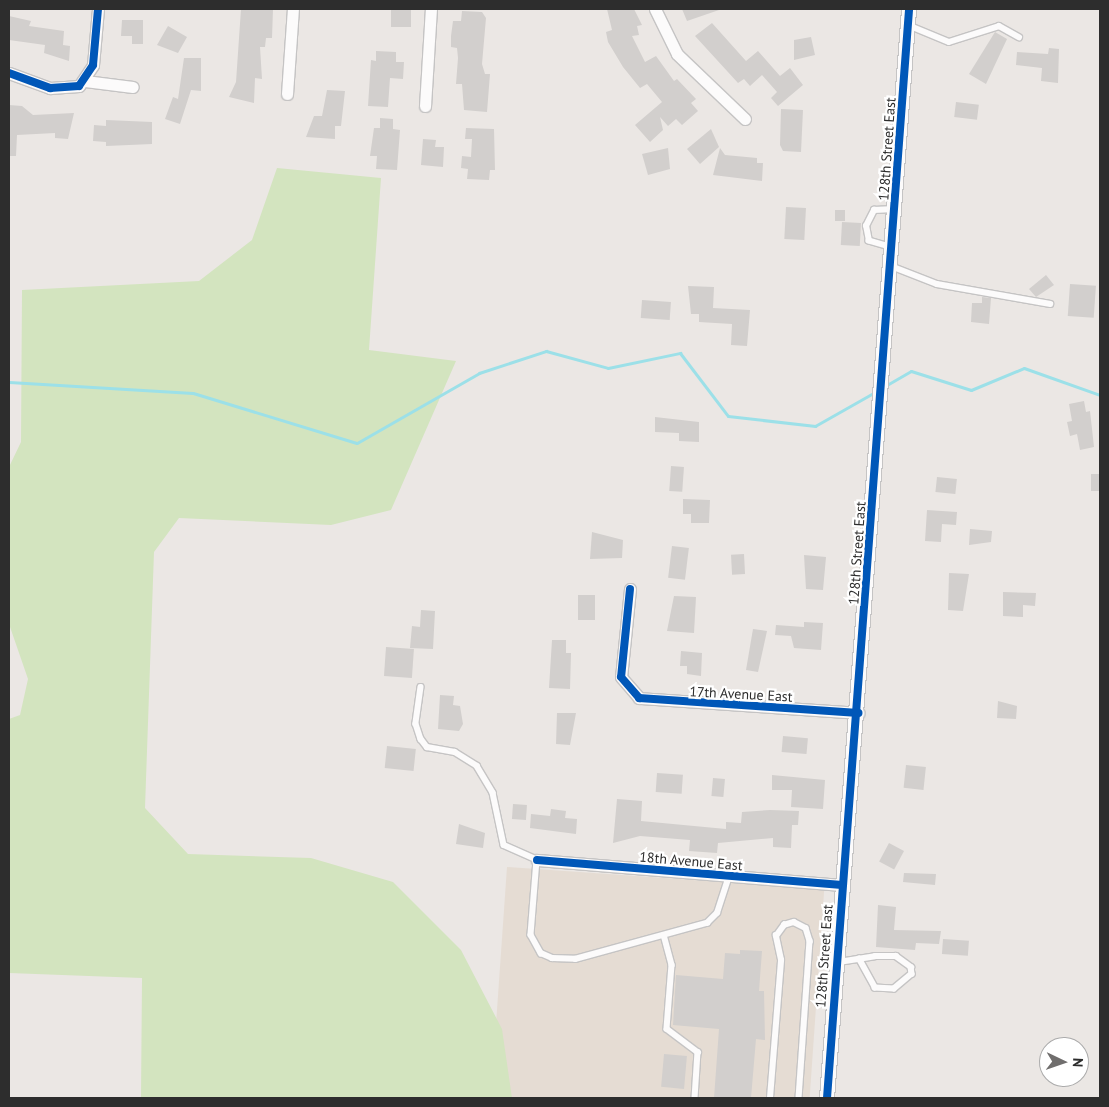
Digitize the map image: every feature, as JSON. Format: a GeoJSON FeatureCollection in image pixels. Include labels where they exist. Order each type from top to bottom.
{"type":"FeatureCollection","features":[{"type":"Feature","properties":{"kind":"street"},"geometry":{"type":"LineString","coordinates":[[9,72],[50,88],[74,88],[85,81],[92,65],[98,9]]}},
{"type":"Feature","properties":{"kind":"street"},"geometry":{"type":"LineString","coordinates":[[287,94],[293,9]]}},
{"type":"Feature","properties":{"kind":"street"},"geometry":{"type":"LineString","coordinates":[[425,106],[431,9]]}},
{"type":"Feature","properties":{"kind":"street"},"geometry":{"type":"LineString","coordinates":[[655,9],[677,54],[745,119]]}},
{"type":"Feature","properties":{"kind":"street","name":"128th Street East"},"geometry":{"type":"LineString","coordinates":[[827,1098],[842,885],[858,714],[909,9]]}},
{"type":"Feature","properties":{"kind":"street"},"geometry":{"type":"LineString","coordinates":[[85,81],[133,87]]}},
{"type":"Feature","properties":{"kind":"street","name":"17th Avenue East"},"geometry":{"type":"LineString","coordinates":[[630,589],[621,677],[626,687],[652,701],[858,714]]}},
{"type":"Feature","properties":{"kind":"street","name":"18th Avenue East"},"geometry":{"type":"LineString","coordinates":[[537,860],[842,885]]}},
{"type":"Feature","properties":{"kind":"lane"},"geometry":{"type":"LineString","coordinates":[[908,25],[949,42],[999,26],[1019,37]]}},
{"type":"Feature","properties":{"kind":"lane"},"geometry":{"type":"LineString","coordinates":[[892,247],[869,241],[866,226],[874,210],[895,210]]}},
{"type":"Feature","properties":{"kind":"lane"},"geometry":{"type":"LineString","coordinates":[[891,266],[937,284],[1050,304]]}},
{"type":"Feature","properties":{"kind":"lane"},"geometry":{"type":"LineString","coordinates":[[421,687],[416,724],[421,739],[427,747],[455,752],[477,766],[493,793],[504,845],[537,860],[531,935],[542,952],[564,960],[664,935],[712,920],[729,876]]}},
{"type":"Feature","properties":{"kind":"lane"},"geometry":{"type":"LineString","coordinates":[[770,1098],[780,960],[776,936],[784,925],[794,922],[806,928],[810,941],[798,1098]]}},
{"type":"Feature","properties":{"kind":"lane"},"geometry":{"type":"LineString","coordinates":[[664,935],[672,965],[667,1029],[698,1052],[695,1098]]}},
{"type":"Feature","properties":{"kind":"lane"},"geometry":{"type":"LineString","coordinates":[[836,962],[859,959],[896,956],[911,967],[912,974],[894,989],[875,988],[859,959]]}},
{"type":"Feature","properties":{"kind":"shaded area"},"geometry":{"type":"Polygon","coordinates":[[[507,867],[824,889],[810,1098],[491,1098],[507,867]]]}},
{"type":"Feature","properties":{"kind":"green space"},"geometry":{"type":"Polygon","coordinates":[[[277,168],[381,178],[369,350],[456,361],[391,510],[331,525],[179,518],[154,552],[145,808],[188,854],[311,858],[393,882],[461,950],[502,1029],[512,1098],[141,1098],[142,978],[9,973],[9,719],[20,715],[28,679],[9,624],[9,467],[21,442],[22,290],[199,281],[252,240],[277,168]]]}},
{"type":"Feature","properties":{"kind":"building"},"geometry":{"type":"Polygon","coordinates":[[[241,9],[273,9],[272,38],[266,38],[265,47],[260,47],[262,79],[255,78],[254,103],[229,97],[236,82],[241,9]]]}},
{"type":"Feature","properties":{"kind":"building"},"geometry":{"type":"Polygon","coordinates":[[[391,9],[411,9],[411,27],[391,27],[391,9]]]}},
{"type":"Feature","properties":{"kind":"building"},"geometry":{"type":"Polygon","coordinates":[[[607,9],[634,9],[642,25],[637,26],[639,35],[632,36],[645,62],[656,56],[674,81],[677,79],[696,99],[691,103],[698,111],[682,125],[676,119],[668,126],[660,117],[663,130],[650,142],[635,125],[662,102],[647,84],[640,88],[623,67],[608,42],[606,32],[612,30],[607,9]]]}},
{"type":"Feature","properties":{"kind":"building"},"geometry":{"type":"Polygon","coordinates":[[[682,9],[719,9],[719,10],[687,21],[682,9]]]}},
{"type":"Feature","properties":{"kind":"building"},"geometry":{"type":"Polygon","coordinates":[[[462,11],[482,12],[486,18],[482,64],[485,74],[490,74],[487,112],[464,110],[462,84],[456,84],[457,48],[451,47],[451,36],[453,21],[461,21],[462,11]]]}},
{"type":"Feature","properties":{"kind":"building"},"geometry":{"type":"Polygon","coordinates":[[[9,16],[31,21],[29,26],[64,31],[63,45],[70,46],[69,61],[44,53],[45,45],[9,40],[9,16]]]}},
{"type":"Feature","properties":{"kind":"building"},"geometry":{"type":"Polygon","coordinates":[[[122,20],[143,20],[143,44],[132,44],[132,36],[121,36],[122,20]]]}},
{"type":"Feature","properties":{"kind":"building"},"geometry":{"type":"Polygon","coordinates":[[[712,23],[746,61],[758,51],[780,76],[790,68],[803,85],[778,106],[771,98],[777,92],[762,75],[750,86],[744,79],[738,83],[695,36],[712,23]]]}},
{"type":"Feature","properties":{"kind":"building"},"geometry":{"type":"Polygon","coordinates":[[[168,26],[187,37],[178,53],[157,45],[168,26]]]}},
{"type":"Feature","properties":{"kind":"building"},"geometry":{"type":"Polygon","coordinates":[[[995,32],[1007,39],[986,84],[969,74],[995,32]]]}},
{"type":"Feature","properties":{"kind":"building"},"geometry":{"type":"Polygon","coordinates":[[[811,37],[815,55],[794,60],[794,40],[811,37]]]}},
{"type":"Feature","properties":{"kind":"building"},"geometry":{"type":"Polygon","coordinates":[[[1049,48],[1059,49],[1058,83],[1041,81],[1042,68],[1016,65],[1017,52],[1048,54],[1049,48]]]}},
{"type":"Feature","properties":{"kind":"building"},"geometry":{"type":"Polygon","coordinates":[[[376,51],[396,52],[396,62],[404,62],[403,79],[390,78],[388,107],[368,106],[371,60],[376,61],[376,51]]]}},
{"type":"Feature","properties":{"kind":"building"},"geometry":{"type":"Polygon","coordinates":[[[184,58],[201,58],[201,91],[191,90],[180,124],[165,119],[173,97],[178,99],[184,58]]]}},
{"type":"Feature","properties":{"kind":"building"},"geometry":{"type":"Polygon","coordinates":[[[327,90],[345,91],[341,126],[335,126],[335,139],[306,137],[314,116],[322,116],[327,90]]]}},
{"type":"Feature","properties":{"kind":"building"},"geometry":{"type":"Polygon","coordinates":[[[956,102],[979,105],[977,120],[954,117],[956,102]]]}},
{"type":"Feature","properties":{"kind":"building"},"geometry":{"type":"Polygon","coordinates":[[[9,105],[22,106],[33,115],[74,113],[68,139],[55,138],[55,133],[17,135],[16,156],[9,156],[9,105]]]}},
{"type":"Feature","properties":{"kind":"building"},"geometry":{"type":"Polygon","coordinates":[[[781,109],[803,110],[801,152],[783,151],[780,145],[781,109]]]}},
{"type":"Feature","properties":{"kind":"building"},"geometry":{"type":"Polygon","coordinates":[[[380,118],[393,119],[393,129],[400,130],[397,170],[376,169],[377,156],[370,156],[374,128],[380,128],[380,118]]]}},
{"type":"Feature","properties":{"kind":"building"},"geometry":{"type":"Polygon","coordinates":[[[106,120],[152,122],[152,144],[106,146],[106,142],[93,141],[94,125],[106,126],[106,120]]]}},
{"type":"Feature","properties":{"kind":"building"},"geometry":{"type":"Polygon","coordinates":[[[466,128],[494,129],[495,170],[490,170],[489,180],[467,179],[468,169],[461,168],[462,156],[471,157],[472,139],[465,139],[466,128]]]}},
{"type":"Feature","properties":{"kind":"building"},"geometry":{"type":"Polygon","coordinates":[[[711,129],[719,147],[700,164],[687,149],[711,129]]]}},
{"type":"Feature","properties":{"kind":"building"},"geometry":{"type":"Polygon","coordinates":[[[423,139],[436,140],[435,147],[444,147],[443,167],[421,165],[423,139]]]}},
{"type":"Feature","properties":{"kind":"building"},"geometry":{"type":"Polygon","coordinates":[[[668,148],[670,169],[648,175],[642,154],[668,148]]]}},
{"type":"Feature","properties":{"kind":"building"},"geometry":{"type":"Polygon","coordinates":[[[720,148],[725,155],[757,158],[757,163],[763,163],[762,181],[713,175],[720,148]]]}},
{"type":"Feature","properties":{"kind":"building"},"geometry":{"type":"Polygon","coordinates":[[[786,207],[806,208],[804,240],[784,239],[786,207]]]}},
{"type":"Feature","properties":{"kind":"building"},"geometry":{"type":"Polygon","coordinates":[[[835,210],[845,210],[845,221],[835,221],[835,210]]]}},
{"type":"Feature","properties":{"kind":"building"},"geometry":{"type":"Polygon","coordinates":[[[842,222],[861,223],[860,246],[841,245],[842,222]]]}},
{"type":"Feature","properties":{"kind":"building"},"geometry":{"type":"Polygon","coordinates":[[[1046,275],[1054,285],[1036,297],[1029,289],[1046,275]]]}},
{"type":"Feature","properties":{"kind":"building"},"geometry":{"type":"Polygon","coordinates":[[[1070,284],[1096,286],[1094,318],[1068,316],[1070,284]]]}},
{"type":"Feature","properties":{"kind":"building"},"geometry":{"type":"Polygon","coordinates":[[[688,286],[714,287],[713,308],[750,310],[747,346],[731,345],[732,324],[699,322],[699,314],[691,314],[688,286]]]}},
{"type":"Feature","properties":{"kind":"building"},"geometry":{"type":"Polygon","coordinates":[[[982,297],[991,298],[989,324],[971,322],[972,303],[982,303],[982,297]]]}},
{"type":"Feature","properties":{"kind":"building"},"geometry":{"type":"Polygon","coordinates":[[[642,300],[671,302],[670,320],[641,318],[642,300]]]}},
{"type":"Feature","properties":{"kind":"building"},"geometry":{"type":"Polygon","coordinates":[[[1084,401],[1086,412],[1090,411],[1094,447],[1080,450],[1077,434],[1070,436],[1067,422],[1072,421],[1069,404],[1084,401]]]}},
{"type":"Feature","properties":{"kind":"building"},"geometry":{"type":"Polygon","coordinates":[[[655,417],[699,422],[699,442],[679,441],[679,433],[655,432],[655,417]]]}},
{"type":"Feature","properties":{"kind":"building"},"geometry":{"type":"Polygon","coordinates":[[[671,466],[684,467],[682,492],[669,491],[671,466]]]}},
{"type":"Feature","properties":{"kind":"building"},"geometry":{"type":"Polygon","coordinates":[[[1091,474],[1100,474],[1100,491],[1091,491],[1091,474]]]}},
{"type":"Feature","properties":{"kind":"building"},"geometry":{"type":"Polygon","coordinates":[[[937,477],[957,479],[955,494],[935,492],[937,477]]]}},
{"type":"Feature","properties":{"kind":"building"},"geometry":{"type":"Polygon","coordinates":[[[683,499],[710,500],[709,523],[691,523],[691,514],[683,514],[683,499]]]}},
{"type":"Feature","properties":{"kind":"building"},"geometry":{"type":"Polygon","coordinates":[[[927,510],[957,512],[956,525],[942,524],[941,542],[925,541],[927,510]]]}},
{"type":"Feature","properties":{"kind":"building"},"geometry":{"type":"Polygon","coordinates":[[[970,529],[992,531],[991,542],[969,545],[970,529]]]}},
{"type":"Feature","properties":{"kind":"building"},"geometry":{"type":"Polygon","coordinates":[[[592,532],[623,540],[622,558],[590,559],[592,532]]]}},
{"type":"Feature","properties":{"kind":"building"},"geometry":{"type":"Polygon","coordinates":[[[672,546],[689,548],[685,580],[668,578],[672,546]]]}},
{"type":"Feature","properties":{"kind":"building"},"geometry":{"type":"Polygon","coordinates":[[[744,554],[745,574],[732,575],[731,555],[744,554]]]}},
{"type":"Feature","properties":{"kind":"building"},"geometry":{"type":"Polygon","coordinates":[[[804,555],[826,557],[823,590],[806,589],[804,555]]]}},
{"type":"Feature","properties":{"kind":"building"},"geometry":{"type":"Polygon","coordinates":[[[949,573],[969,574],[963,611],[948,610],[949,573]]]}},
{"type":"Feature","properties":{"kind":"building"},"geometry":{"type":"Polygon","coordinates":[[[1003,592],[1036,593],[1035,606],[1023,605],[1023,617],[1003,616],[1003,592]]]}},
{"type":"Feature","properties":{"kind":"building"},"geometry":{"type":"Polygon","coordinates":[[[578,595],[595,595],[595,620],[578,620],[578,595]]]}},
{"type":"Feature","properties":{"kind":"building"},"geometry":{"type":"Polygon","coordinates":[[[674,596],[696,597],[694,633],[667,631],[674,596]]]}},
{"type":"Feature","properties":{"kind":"building"},"geometry":{"type":"Polygon","coordinates":[[[421,610],[435,611],[433,649],[410,648],[412,626],[420,627],[421,610]]]}},
{"type":"Feature","properties":{"kind":"building"},"geometry":{"type":"Polygon","coordinates":[[[804,622],[823,623],[821,650],[794,648],[791,636],[775,635],[776,625],[804,627],[804,622]]]}},
{"type":"Feature","properties":{"kind":"building"},"geometry":{"type":"Polygon","coordinates":[[[753,629],[767,631],[758,672],[746,670],[753,629]]]}},
{"type":"Feature","properties":{"kind":"building"},"geometry":{"type":"Polygon","coordinates":[[[552,640],[566,640],[566,653],[571,653],[570,689],[549,688],[552,640]]]}},
{"type":"Feature","properties":{"kind":"building"},"geometry":{"type":"Polygon","coordinates":[[[386,647],[414,649],[412,678],[384,676],[386,647]]]}},
{"type":"Feature","properties":{"kind":"building"},"geometry":{"type":"Polygon","coordinates":[[[681,651],[702,653],[701,676],[687,674],[687,666],[680,666],[681,651]]]}},
{"type":"Feature","properties":{"kind":"building"},"geometry":{"type":"Polygon","coordinates":[[[440,695],[454,696],[453,705],[460,706],[463,724],[459,731],[438,729],[440,695]]]}},
{"type":"Feature","properties":{"kind":"building"},"geometry":{"type":"Polygon","coordinates":[[[998,701],[1017,706],[1016,719],[997,718],[998,701]]]}},
{"type":"Feature","properties":{"kind":"building"},"geometry":{"type":"Polygon","coordinates":[[[557,713],[576,713],[570,745],[556,744],[557,713]]]}},
{"type":"Feature","properties":{"kind":"building"},"geometry":{"type":"Polygon","coordinates":[[[783,736],[808,738],[807,754],[782,752],[783,736]]]}},
{"type":"Feature","properties":{"kind":"building"},"geometry":{"type":"Polygon","coordinates":[[[387,746],[416,749],[414,771],[385,768],[387,746]]]}},
{"type":"Feature","properties":{"kind":"building"},"geometry":{"type":"Polygon","coordinates":[[[906,765],[926,767],[923,790],[904,788],[906,765]]]}},
{"type":"Feature","properties":{"kind":"building"},"geometry":{"type":"Polygon","coordinates":[[[657,773],[683,775],[682,794],[656,792],[657,773]]]}},
{"type":"Feature","properties":{"kind":"building"},"geometry":{"type":"Polygon","coordinates":[[[772,775],[825,780],[823,809],[791,807],[792,790],[772,790],[772,775]]]}},
{"type":"Feature","properties":{"kind":"building"},"geometry":{"type":"Polygon","coordinates":[[[713,778],[725,779],[723,797],[711,796],[713,778]]]}},
{"type":"Feature","properties":{"kind":"building"},"geometry":{"type":"Polygon","coordinates":[[[617,799],[642,801],[641,821],[726,829],[726,822],[741,823],[742,812],[770,810],[799,811],[798,825],[792,825],[791,848],[773,847],[773,838],[718,843],[717,853],[689,851],[690,840],[640,836],[613,843],[617,799]]]}},
{"type":"Feature","properties":{"kind":"building"},"geometry":{"type":"Polygon","coordinates":[[[513,804],[527,805],[526,820],[512,819],[513,804]]]}},
{"type":"Feature","properties":{"kind":"building"},"geometry":{"type":"Polygon","coordinates":[[[551,809],[566,811],[565,818],[577,819],[576,834],[530,828],[531,814],[550,816],[551,809]]]}},
{"type":"Feature","properties":{"kind":"building"},"geometry":{"type":"Polygon","coordinates":[[[459,824],[485,833],[483,848],[456,844],[459,824]]]}},
{"type":"Feature","properties":{"kind":"building"},"geometry":{"type":"Polygon","coordinates":[[[889,843],[904,851],[894,870],[879,862],[889,843]]]}},
{"type":"Feature","properties":{"kind":"building"},"geometry":{"type":"Polygon","coordinates":[[[904,873],[936,874],[935,885],[903,882],[904,873]]]}},
{"type":"Feature","properties":{"kind":"building"},"geometry":{"type":"Polygon","coordinates":[[[878,905],[896,907],[894,930],[941,931],[939,944],[916,943],[915,950],[876,947],[878,905]]]}},
{"type":"Feature","properties":{"kind":"building"},"geometry":{"type":"Polygon","coordinates":[[[943,939],[969,941],[968,956],[942,954],[943,939]]]}},
{"type":"Feature","properties":{"kind":"building"},"geometry":{"type":"Polygon","coordinates":[[[740,950],[762,951],[759,991],[764,991],[765,1040],[756,1039],[751,1098],[714,1098],[719,1029],[673,1025],[676,975],[723,979],[725,953],[740,954],[740,950]]]}},
{"type":"Feature","properties":{"kind":"building"},"geometry":{"type":"Polygon","coordinates":[[[664,1054],[687,1056],[684,1089],[661,1087],[664,1054]]]}},
{"type":"Feature","properties":{"kind":"waterway"},"geometry":{"type":"LineString","coordinates":[[9,382],[193,393],[357,443],[479,373],[546,351],[608,368],[680,353],[728,416],[815,426],[875,392]]}},
{"type":"Feature","properties":{"kind":"waterway"},"geometry":{"type":"LineString","coordinates":[[885,386],[911,371],[971,390],[1024,368],[1100,395]]}},
{"type":"Feature","properties":{"kind":"cycle path"},"geometry":{"type":"LineString","coordinates":[[9,73],[50,88],[79,86],[93,65],[98,9]]}},
{"type":"Feature","properties":{"kind":"cycle path"},"geometry":{"type":"LineString","coordinates":[[827,1098],[909,9]]}},
{"type":"Feature","properties":{"kind":"cycle path"},"geometry":{"type":"LineString","coordinates":[[630,589],[621,677],[639,698],[858,713]]}},
{"type":"Feature","properties":{"kind":"cycle path"},"geometry":{"type":"LineString","coordinates":[[537,860],[842,885]]}}]}
